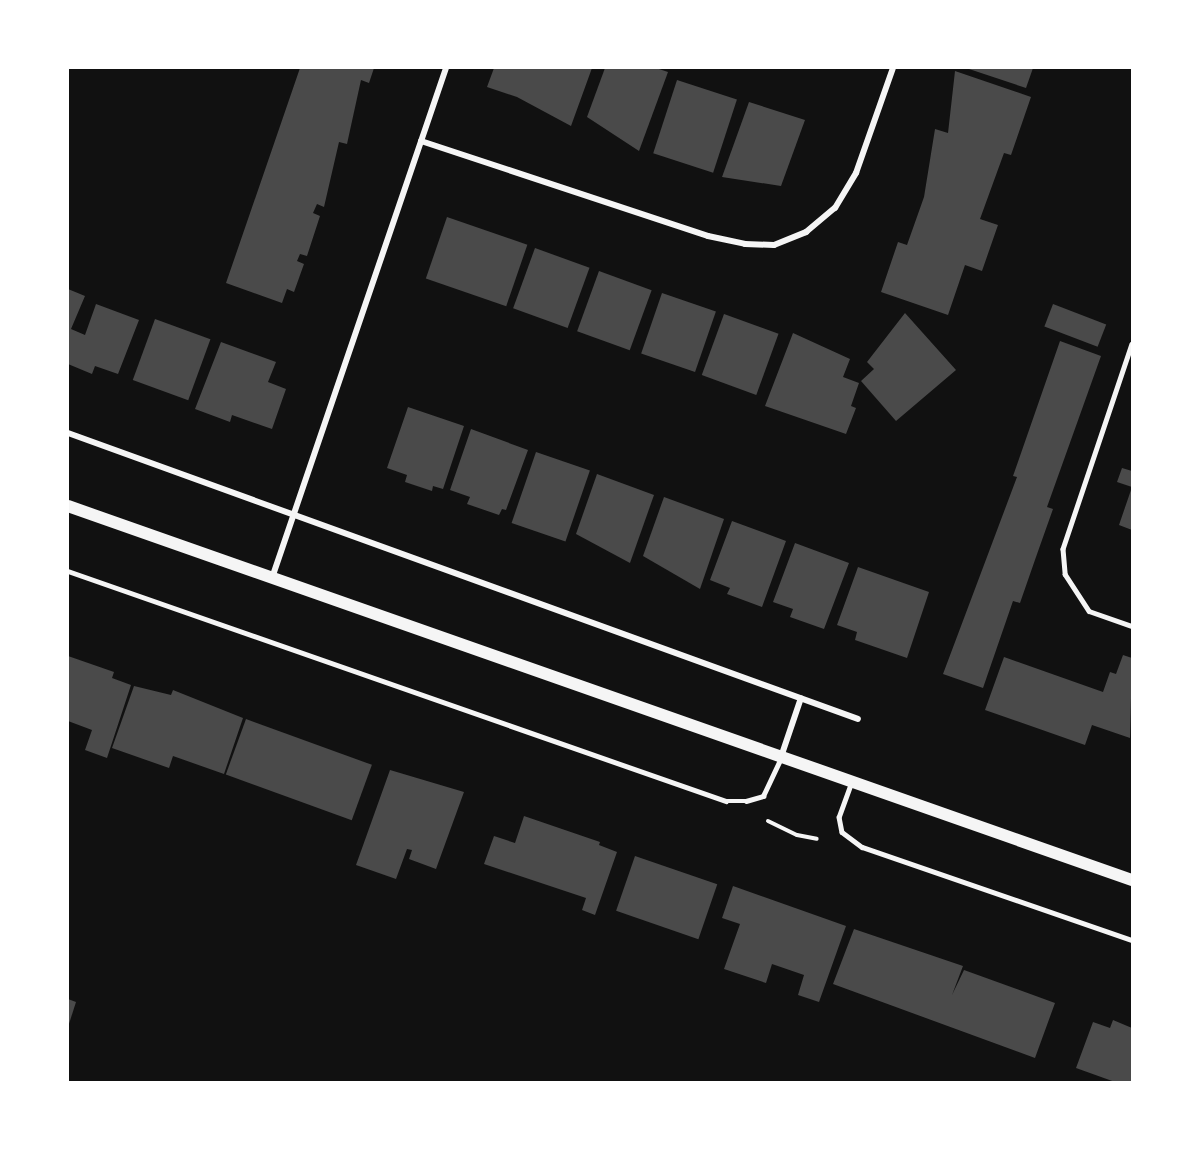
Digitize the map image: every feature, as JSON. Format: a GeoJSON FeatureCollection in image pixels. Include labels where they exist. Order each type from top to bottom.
{"type":"FeatureCollection","features":[{"type":"Feature","properties":{"kind":"main road"},"geometry":{"type":"LineString","coordinates":[[68,506],[1132,880]]}},
{"type":"Feature","properties":{"kind":"street"},"geometry":{"type":"LineString","coordinates":[[272,578],[446,68]]}},
{"type":"Feature","properties":{"kind":"street"},"geometry":{"type":"LineString","coordinates":[[421,141],[708,236],[745,244],[774,245],[806,232],[835,208],[856,173],[893,68]]}},
{"type":"Feature","properties":{"kind":"street"},"geometry":{"type":"LineString","coordinates":[[68,433],[858,719]]}},
{"type":"Feature","properties":{"kind":"street"},"geometry":{"type":"LineString","coordinates":[[781,757],[801,698]]}},
{"type":"Feature","properties":{"kind":"lane"},"geometry":{"type":"LineString","coordinates":[[1132,344],[1063,549],[1065,574],[1089,611],[1132,626]]}},
{"type":"Feature","properties":{"kind":"lane"},"geometry":{"type":"LineString","coordinates":[[68,572],[726,801],[746,801],[763,796],[781,757]]}},
{"type":"Feature","properties":{"kind":"lane"},"geometry":{"type":"LineString","coordinates":[[852,781],[839,816],[842,832],[862,847],[1132,940]]}},
{"type":"Feature","properties":{"kind":"path"},"geometry":{"type":"LineString","coordinates":[[726,801],[797,835],[862,847]]}},
{"type":"Feature","properties":{"kind":"building"},"geometry":{"type":"Polygon","coordinates":[[[300,68],[374,68],[369,83],[361,80],[347,144],[339,142],[324,207],[317,204],[313,213],[320,216],[307,256],[300,254],[297,261],[304,264],[294,292],[287,289],[282,303],[226,283],[300,68]]]}},
{"type":"Feature","properties":{"kind":"building"},"geometry":{"type":"Polygon","coordinates":[[[494,68],[592,68],[571,126],[517,97],[487,87],[494,68]]]}},
{"type":"Feature","properties":{"kind":"building"},"geometry":{"type":"Polygon","coordinates":[[[605,68],[656,68],[668,72],[639,151],[587,117],[605,68]]]}},
{"type":"Feature","properties":{"kind":"building"},"geometry":{"type":"Polygon","coordinates":[[[966,68],[1033,68],[1026,88],[966,68]]]}},
{"type":"Feature","properties":{"kind":"building"},"geometry":{"type":"Polygon","coordinates":[[[955,71],[1031,97],[1011,155],[1004,153],[980,219],[998,225],[982,271],[965,265],[948,315],[881,292],[898,242],[907,245],[924,197],[935,129],[948,133],[955,71]]]}},
{"type":"Feature","properties":{"kind":"building"},"geometry":{"type":"Polygon","coordinates":[[[677,80],[737,99],[713,173],[653,153],[677,80]]]}},
{"type":"Feature","properties":{"kind":"building"},"geometry":{"type":"Polygon","coordinates":[[[749,102],[805,120],[781,186],[722,177],[749,102]]]}},
{"type":"Feature","properties":{"kind":"building"},"geometry":{"type":"Polygon","coordinates":[[[447,217],[527,245],[506,306],[426,278],[447,217]]]}},
{"type":"Feature","properties":{"kind":"building"},"geometry":{"type":"Polygon","coordinates":[[[535,248],[590,268],[568,328],[513,308],[535,248]]]}},
{"type":"Feature","properties":{"kind":"building"},"geometry":{"type":"Polygon","coordinates":[[[599,271],[652,290],[630,350],[577,331],[599,271]]]}},
{"type":"Feature","properties":{"kind":"building"},"geometry":{"type":"Polygon","coordinates":[[[68,289],[85,296],[71,329],[85,335],[96,304],[139,320],[118,374],[95,366],[92,374],[68,364],[68,289]]]}},
{"type":"Feature","properties":{"kind":"building"},"geometry":{"type":"Polygon","coordinates":[[[662,293],[716,312],[695,372],[641,354],[662,293]]]}},
{"type":"Feature","properties":{"kind":"building"},"geometry":{"type":"Polygon","coordinates":[[[1053,304],[1106,324],[1098,347],[1044,326],[1053,304]]]}},
{"type":"Feature","properties":{"kind":"building"},"geometry":{"type":"Polygon","coordinates":[[[905,313],[956,370],[896,421],[861,381],[874,369],[867,362],[905,313]]]}},
{"type":"Feature","properties":{"kind":"building"},"geometry":{"type":"Polygon","coordinates":[[[724,314],[779,334],[756,395],[702,375],[724,314]]]}},
{"type":"Feature","properties":{"kind":"building"},"geometry":{"type":"Polygon","coordinates":[[[155,319],[210,339],[188,400],[133,380],[155,319]]]}},
{"type":"Feature","properties":{"kind":"building"},"geometry":{"type":"Polygon","coordinates":[[[793,333],[850,359],[843,377],[859,383],[851,406],[856,408],[846,434],[765,406],[793,333]]]}},
{"type":"Feature","properties":{"kind":"building"},"geometry":{"type":"Polygon","coordinates":[[[1060,341],[1101,356],[1047,507],[1053,509],[1020,603],[1013,601],[983,688],[943,674],[1017,477],[1013,476],[1060,341]]]}},
{"type":"Feature","properties":{"kind":"building"},"geometry":{"type":"Polygon","coordinates":[[[221,342],[276,362],[268,382],[286,389],[272,429],[232,415],[230,422],[195,409],[221,342]]]}},
{"type":"Feature","properties":{"kind":"building"},"geometry":{"type":"Polygon","coordinates":[[[408,407],[464,426],[443,489],[433,486],[432,491],[405,482],[407,475],[387,468],[408,407]]]}},
{"type":"Feature","properties":{"kind":"building"},"geometry":{"type":"Polygon","coordinates":[[[471,429],[528,450],[506,510],[502,509],[499,515],[467,504],[470,497],[450,490],[471,429]]]}},
{"type":"Feature","properties":{"kind":"building"},"geometry":{"type":"Polygon","coordinates":[[[536,452],[590,471],[565,541],[512,523],[536,452]]]}},
{"type":"Feature","properties":{"kind":"building"},"geometry":{"type":"Polygon","coordinates":[[[1122,468],[1132,471],[1132,487],[1117,482],[1122,468]]]}},
{"type":"Feature","properties":{"kind":"building"},"geometry":{"type":"Polygon","coordinates":[[[597,474],[654,495],[630,563],[576,534],[597,474]]]}},
{"type":"Feature","properties":{"kind":"building"},"geometry":{"type":"Polygon","coordinates":[[[1132,487],[1132,530],[1119,525],[1132,487]]]}},
{"type":"Feature","properties":{"kind":"building"},"geometry":{"type":"Polygon","coordinates":[[[664,497],[724,519],[700,589],[643,556],[664,497]]]}},
{"type":"Feature","properties":{"kind":"building"},"geometry":{"type":"Polygon","coordinates":[[[732,521],[786,541],[762,607],[727,594],[730,588],[710,580],[732,521]]]}},
{"type":"Feature","properties":{"kind":"building"},"geometry":{"type":"Polygon","coordinates":[[[795,543],[849,563],[824,629],[790,617],[793,609],[773,602],[795,543]]]}},
{"type":"Feature","properties":{"kind":"building"},"geometry":{"type":"Polygon","coordinates":[[[858,567],[929,592],[907,658],[855,640],[857,632],[837,625],[858,567]]]}},
{"type":"Feature","properties":{"kind":"building"},"geometry":{"type":"Polygon","coordinates":[[[1123,655],[1132,658],[1130,738],[1092,725],[1085,745],[985,710],[1004,657],[1103,692],[1110,672],[1116,674],[1123,655]]]}},
{"type":"Feature","properties":{"kind":"building"},"geometry":{"type":"Polygon","coordinates":[[[68,656],[114,672],[112,678],[131,685],[107,758],[85,750],[92,730],[68,721],[68,656]]]}},
{"type":"Feature","properties":{"kind":"building"},"geometry":{"type":"Polygon","coordinates":[[[134,686],[171,695],[173,690],[243,718],[224,774],[173,756],[169,768],[112,748],[134,686]]]}},
{"type":"Feature","properties":{"kind":"building"},"geometry":{"type":"Polygon","coordinates":[[[246,719],[372,765],[352,820],[226,774],[246,719]]]}},
{"type":"Feature","properties":{"kind":"building"},"geometry":{"type":"Polygon","coordinates":[[[390,770],[464,792],[436,869],[409,859],[412,850],[407,849],[396,879],[356,865],[390,770]]]}},
{"type":"Feature","properties":{"kind":"building"},"geometry":{"type":"Polygon","coordinates":[[[524,816],[600,842],[599,845],[617,852],[595,915],[582,910],[586,898],[484,864],[494,836],[515,843],[524,816]]]}},
{"type":"Feature","properties":{"kind":"building"},"geometry":{"type":"Polygon","coordinates":[[[635,856],[717,884],[698,939],[616,911],[635,856]]]}},
{"type":"Feature","properties":{"kind":"building"},"geometry":{"type":"Polygon","coordinates":[[[733,886],[846,926],[819,1002],[798,995],[804,975],[772,964],[766,983],[724,969],[740,924],[722,918],[733,886]]]}},
{"type":"Feature","properties":{"kind":"building"},"geometry":{"type":"Polygon","coordinates":[[[854,929],[963,966],[952,995],[964,970],[1055,1003],[1035,1058],[833,984],[854,929]]]}},
{"type":"Feature","properties":{"kind":"building"},"geometry":{"type":"Polygon","coordinates":[[[68,999],[76,1002],[68,1027],[68,999]]]}},
{"type":"Feature","properties":{"kind":"building"},"geometry":{"type":"Polygon","coordinates":[[[1113,1020],[1132,1028],[1132,1082],[1115,1082],[1076,1068],[1093,1022],[1110,1028],[1113,1020]]]}}]}
